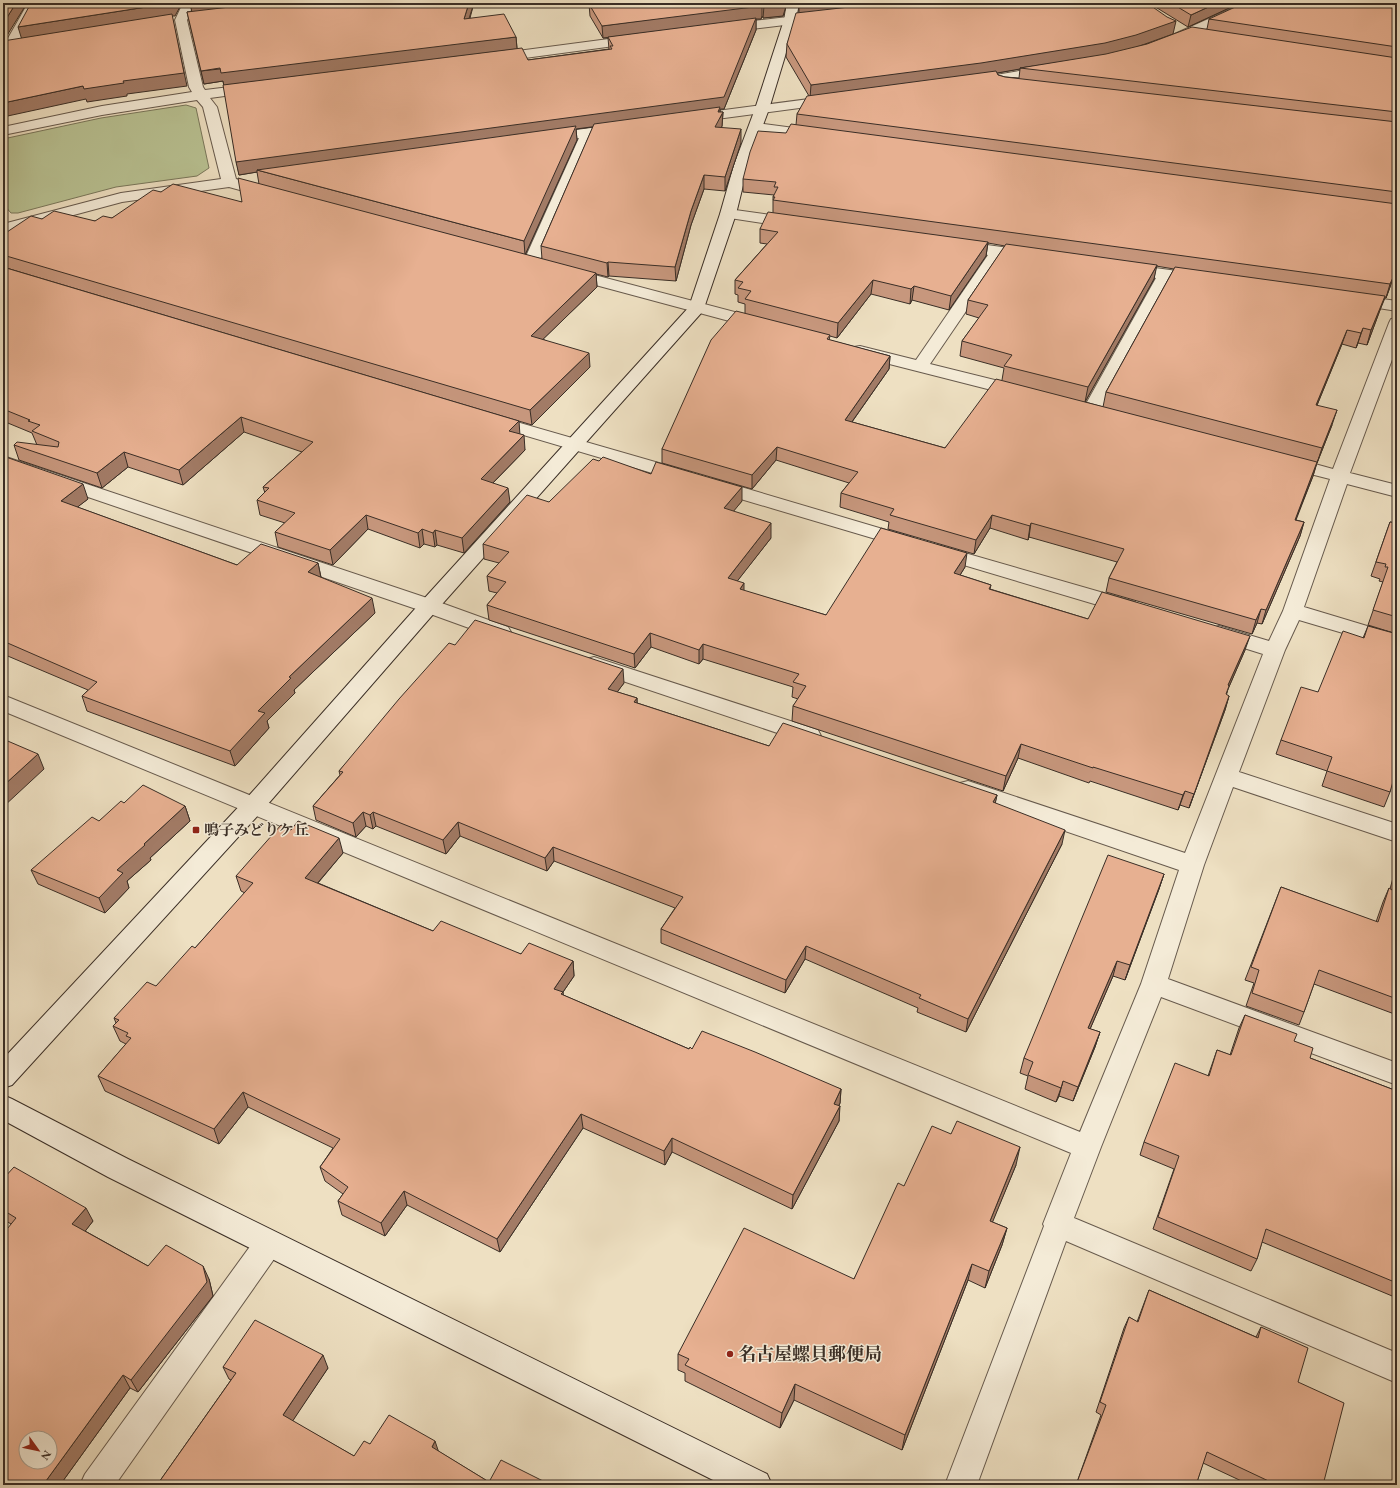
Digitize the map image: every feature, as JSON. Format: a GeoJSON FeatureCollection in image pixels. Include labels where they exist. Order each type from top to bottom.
{"type":"FeatureCollection","features":[{"type":"Feature","properties":{"kind":"street"},"geometry":{"type":"LineString","coordinates":[[6,48],[34,3]]}},
{"type":"Feature","properties":{"kind":"street"},"geometry":{"type":"LineString","coordinates":[[189,3],[181,20],[196,87],[210,107],[229,182]]}},
{"type":"Feature","properties":{"kind":"street"},"geometry":{"type":"LineString","coordinates":[[1161,44],[1188,34],[1254,3]]}},
{"type":"Feature","properties":{"kind":"street"},"geometry":{"type":"LineString","coordinates":[[714,30],[791,12],[826,16]]}},
{"type":"Feature","properties":{"kind":"street"},"geometry":{"type":"LineString","coordinates":[[3,1077],[253,806],[429,606],[697,308],[728,214],[741,165],[759,118],[791,12]]}},
{"type":"Feature","properties":{"kind":"street"},"geometry":{"type":"LineString","coordinates":[[166,22],[195,18]]}},
{"type":"Feature","properties":{"kind":"street"},"geometry":{"type":"LineString","coordinates":[[1174,27],[1188,34],[1212,37]]}},
{"type":"Feature","properties":{"kind":"street"},"geometry":{"type":"LineString","coordinates":[[484,59],[651,38]]}},
{"type":"Feature","properties":{"kind":"street"},"geometry":{"type":"LineString","coordinates":[[6,48],[24,45]]}},
{"type":"Feature","properties":{"kind":"street"},"geometry":{"type":"LineString","coordinates":[[964,83],[1061,68]]}},
{"type":"Feature","properties":{"kind":"street"},"geometry":{"type":"LineString","coordinates":[[980,81],[1026,87]]}},
{"type":"Feature","properties":{"kind":"street"},"geometry":{"type":"LineString","coordinates":[[3,131],[72,116],[201,95],[270,86]]}},
{"type":"Feature","properties":{"kind":"street"},"geometry":{"type":"LineString","coordinates":[[684,119],[759,118],[847,98]]}},
{"type":"Feature","properties":{"kind":"street"},"geometry":{"type":"LineString","coordinates":[[759,118],[832,137]]}},
{"type":"Feature","properties":{"kind":"street"},"geometry":{"type":"LineString","coordinates":[[534,140],[636,126]]}},
{"type":"Feature","properties":{"kind":"street"},"geometry":{"type":"LineString","coordinates":[[589,132],[537,264],[777,329]]}},
{"type":"Feature","properties":{"kind":"street"},"geometry":{"type":"LineString","coordinates":[[6,224],[121,198],[260,178]]}},
{"type":"Feature","properties":{"kind":"street"},"geometry":{"type":"LineString","coordinates":[[229,182],[282,196]]}},
{"type":"Feature","properties":{"kind":"street"},"geometry":{"type":"LineString","coordinates":[[728,214],[812,226]]}},
{"type":"Feature","properties":{"kind":"street"},"geometry":{"type":"LineString","coordinates":[[944,244],[1045,258]]}},
{"type":"Feature","properties":{"kind":"street"},"geometry":{"type":"LineString","coordinates":[[920,366],[999,251]]}},
{"type":"Feature","properties":{"kind":"street"},"geometry":{"type":"LineString","coordinates":[[1113,267],[1212,281]]}},
{"type":"Feature","properties":{"kind":"street"},"geometry":{"type":"LineString","coordinates":[[1091,411],[1166,275]]}},
{"type":"Feature","properties":{"kind":"street"},"geometry":{"type":"LineString","coordinates":[[1336,298],[1397,306]]}},
{"type":"Feature","properties":{"kind":"street"},"geometry":{"type":"LineString","coordinates":[[961,1485],[1057,1224],[1154,984],[1192,865],[1227,778],[1275,650],[1293,611],[1340,476],[1397,323]]}},
{"type":"Feature","properties":{"kind":"street"},"geometry":{"type":"LineString","coordinates":[[845,346],[1039,397]]}},
{"type":"Feature","properties":{"kind":"street"},"geometry":{"type":"LineString","coordinates":[[475,415],[1146,612]]}},
{"type":"Feature","properties":{"kind":"street"},"geometry":{"type":"LineString","coordinates":[[1272,458],[1397,491]]}},
{"type":"Feature","properties":{"kind":"street"},"geometry":{"type":"LineString","coordinates":[[3,462],[429,606],[454,617],[522,640]]}},
{"type":"Feature","properties":{"kind":"street"},"geometry":{"type":"LineString","coordinates":[[1293,611],[1397,642]]}},
{"type":"Feature","properties":{"kind":"street"},"geometry":{"type":"LineString","coordinates":[[1199,628],[1275,650]]}},
{"type":"Feature","properties":{"kind":"street"},"geometry":{"type":"LineString","coordinates":[[575,657],[831,743]]}},
{"type":"Feature","properties":{"kind":"street"},"geometry":{"type":"LineString","coordinates":[[3,703],[1087,1147]]}},
{"type":"Feature","properties":{"kind":"street"},"geometry":{"type":"LineString","coordinates":[[1227,778],[1397,833]]}},
{"type":"Feature","properties":{"kind":"street"},"geometry":{"type":"LineString","coordinates":[[951,784],[1192,865]]}},
{"type":"Feature","properties":{"kind":"street"},"geometry":{"type":"LineString","coordinates":[[1154,984],[1397,1074]]}},
{"type":"Feature","properties":{"kind":"street"},"geometry":{"type":"LineString","coordinates":[[3,1107],[118,1168],[756,1485]]}},
{"type":"Feature","properties":{"kind":"street"},"geometry":{"type":"LineString","coordinates":[[1057,1224],[1397,1368]]}},
{"type":"Feature","properties":{"kind":"street"},"geometry":{"type":"LineString","coordinates":[[96,1485],[269,1243]]}},
{"type":"Feature","properties":{"kind":"green space"},"geometry":{"type":"Polygon","coordinates":[[[186,105],[196,108],[209,168],[197,176],[116,187],[18,213],[11,213],[3,204],[3,139],[101,118],[186,105]]]}},
{"type":"Feature","properties":{"kind":"building"},"geometry":{"type":"Polygon","coordinates":[[[3,3],[16,3],[3,24],[3,3]]]}},
{"type":"Feature","properties":{"kind":"building"},"geometry":{"type":"Polygon","coordinates":[[[31,3],[172,3],[18,27],[31,3]]]}},
{"type":"Feature","properties":{"kind":"building"},"geometry":{"type":"Polygon","coordinates":[[[264,3],[469,3],[464,19],[504,14],[516,37],[221,73],[220,68],[201,71],[187,12],[264,3]]]}},
{"type":"Feature","properties":{"kind":"building"},"geometry":{"type":"Polygon","coordinates":[[[597,3],[784,4],[764,6],[762,4],[761,6],[602,26],[589,4],[597,3]]]}},
{"type":"Feature","properties":{"kind":"building"},"geometry":{"type":"Polygon","coordinates":[[[885,3],[1147,3],[1167,17],[1176,21],[1136,35],[1105,43],[981,63],[811,85],[787,44],[796,13],[885,3]]]}},
{"type":"Feature","properties":{"kind":"building"},"geometry":{"type":"Polygon","coordinates":[[[1171,3],[1217,3],[1191,15],[1171,3]]]}},
{"type":"Feature","properties":{"kind":"building"},"geometry":{"type":"Polygon","coordinates":[[[1244,3],[1397,3],[1397,47],[1209,19],[1244,3]]]}},
{"type":"Feature","properties":{"kind":"building"},"geometry":{"type":"Polygon","coordinates":[[[172,14],[184,73],[123,81],[124,83],[84,89],[83,86],[3,103],[3,41],[172,14]]]}},
{"type":"Feature","properties":{"kind":"building"},"geometry":{"type":"Polygon","coordinates":[[[756,18],[724,97],[236,162],[223,85],[522,48],[528,60],[612,49],[610,46],[613,46],[608,37],[756,18]]]}},
{"type":"Feature","properties":{"kind":"building"},"geometry":{"type":"Polygon","coordinates":[[[1192,27],[1397,58],[1397,112],[1020,68],[1106,54],[1147,44],[1192,27]]]}},
{"type":"Feature","properties":{"kind":"building"},"geometry":{"type":"Polygon","coordinates":[[[996,71],[998,75],[1005,77],[1397,122],[1397,192],[797,114],[807,96],[996,71]]]}},
{"type":"Feature","properties":{"kind":"building"},"geometry":{"type":"Polygon","coordinates":[[[720,107],[718,112],[723,112],[715,127],[741,129],[725,177],[704,175],[691,211],[675,267],[607,263],[541,246],[594,124],[720,107]]]}},
{"type":"Feature","properties":{"kind":"building"},"geometry":{"type":"Polygon","coordinates":[[[791,124],[1397,204],[1397,254],[1395,273],[1390,284],[773,200],[778,187],[774,187],[776,182],[743,179],[750,152],[758,131],[786,133],[791,124]]]}},
{"type":"Feature","properties":{"kind":"building"},"geometry":{"type":"Polygon","coordinates":[[[576,126],[524,241],[257,170],[576,126]]]}},
{"type":"Feature","properties":{"kind":"building"},"geometry":{"type":"Polygon","coordinates":[[[238,178],[596,273],[531,336],[589,353],[530,410],[3,255],[3,232],[4,234],[31,216],[42,219],[54,211],[95,221],[103,216],[112,218],[153,190],[161,192],[173,184],[242,202],[238,178]]]}},
{"type":"Feature","properties":{"kind":"building"},"geometry":{"type":"Polygon","coordinates":[[[768,212],[988,242],[951,296],[914,286],[911,289],[873,280],[838,323],[745,299],[751,291],[738,288],[743,282],[735,280],[778,232],[760,229],[768,212]]]}},
{"type":"Feature","properties":{"kind":"building"},"geometry":{"type":"Polygon","coordinates":[[[1006,244],[1157,265],[1088,387],[1004,366],[1012,355],[962,341],[988,305],[968,300],[1006,244]]]}},
{"type":"Feature","properties":{"kind":"building"},"geometry":{"type":"Polygon","coordinates":[[[3,267],[519,421],[509,431],[524,435],[481,479],[508,488],[462,538],[435,530],[433,533],[422,529],[418,533],[366,515],[330,550],[275,532],[295,513],[257,500],[269,488],[263,487],[313,442],[241,417],[179,470],[124,452],[97,473],[14,445],[17,442],[58,447],[59,442],[32,431],[40,425],[3,409],[3,267]]]}},
{"type":"Feature","properties":{"kind":"building"},"geometry":{"type":"Polygon","coordinates":[[[1175,267],[1385,296],[1371,330],[1363,328],[1361,333],[1347,330],[1316,405],[1337,410],[1322,448],[1106,392],[1175,267]]]}},
{"type":"Feature","properties":{"kind":"building"},"geometry":{"type":"Polygon","coordinates":[[[736,311],[830,335],[827,339],[890,356],[845,420],[945,448],[996,379],[1317,462],[1295,520],[1304,522],[1266,610],[1261,609],[1256,620],[1109,578],[1124,549],[1031,523],[1030,526],[992,515],[976,540],[890,515],[894,509],[841,493],[858,472],[777,447],[752,475],[662,449],[711,340],[736,311]]]}},
{"type":"Feature","properties":{"kind":"building"},"geometry":{"type":"Polygon","coordinates":[[[3,456],[83,484],[61,501],[237,565],[261,544],[318,563],[308,572],[372,598],[289,677],[291,678],[258,711],[265,713],[230,751],[82,696],[97,682],[3,641],[3,456]]]}},
{"type":"Feature","properties":{"kind":"building"},"geometry":{"type":"Polygon","coordinates":[[[603,457],[651,474],[656,462],[742,487],[724,508],[771,523],[728,578],[744,583],[740,589],[826,615],[881,528],[967,553],[954,573],[991,585],[989,589],[1088,619],[1102,592],[1250,636],[1228,685],[1226,694],[1229,696],[1194,794],[1185,791],[1183,795],[1093,768],[1021,744],[1006,776],[793,706],[806,686],[793,682],[799,674],[703,644],[699,650],[650,633],[634,654],[487,605],[506,582],[487,576],[509,552],[483,544],[527,495],[549,502],[593,459],[599,461],[603,457]]]}},
{"type":"Feature","properties":{"kind":"building"},"geometry":{"type":"Polygon","coordinates":[[[1390,522],[1397,523],[1397,617],[1373,610],[1388,567],[1385,567],[1386,564],[1376,562],[1390,522]]]}},
{"type":"Feature","properties":{"kind":"building"},"geometry":{"type":"Polygon","coordinates":[[[475,620],[623,669],[608,689],[637,698],[634,702],[769,746],[783,723],[997,795],[993,802],[1065,830],[968,1019],[919,998],[921,995],[806,946],[786,980],[661,929],[683,897],[553,847],[545,858],[458,822],[443,840],[373,812],[370,815],[363,812],[353,823],[313,806],[343,772],[339,771],[399,699],[449,643],[455,645],[475,620]]]}},
{"type":"Feature","properties":{"kind":"building"},"geometry":{"type":"Polygon","coordinates":[[[1368,626],[1397,634],[1397,772],[1396,771],[1390,792],[1327,771],[1332,757],[1281,740],[1301,687],[1318,692],[1343,631],[1364,638],[1368,626]]]}},
{"type":"Feature","properties":{"kind":"building"},"geometry":{"type":"Polygon","coordinates":[[[3,739],[38,754],[3,786],[3,739]]]}},
{"type":"Feature","properties":{"kind":"building"},"geometry":{"type":"Polygon","coordinates":[[[143,785],[185,806],[117,870],[123,873],[99,898],[31,870],[92,817],[99,821],[121,801],[124,803],[143,785]]]}},
{"type":"Feature","properties":{"kind":"building"},"geometry":{"type":"Polygon","coordinates":[[[298,821],[339,838],[305,878],[433,931],[441,921],[521,954],[529,943],[573,961],[554,989],[563,992],[561,994],[689,1049],[690,1047],[692,1049],[702,1031],[841,1089],[834,1104],[840,1106],[793,1195],[672,1138],[664,1151],[581,1114],[497,1239],[404,1191],[381,1223],[338,1201],[348,1187],[320,1167],[340,1139],[243,1092],[214,1129],[98,1076],[131,1038],[126,1036],[128,1033],[113,1026],[119,1020],[114,1018],[147,982],[156,986],[192,946],[195,948],[253,883],[236,876],[281,825],[291,830],[298,821]]]}},
{"type":"Feature","properties":{"kind":"building"},"geometry":{"type":"Polygon","coordinates":[[[1108,855],[1164,874],[1130,965],[1117,961],[1088,1028],[1100,1032],[1078,1087],[1063,1081],[1061,1088],[1028,1075],[1033,1062],[1024,1058],[1108,855]]]}},
{"type":"Feature","properties":{"kind":"building"},"geometry":{"type":"Polygon","coordinates":[[[1397,872],[1397,999],[1319,970],[1304,1012],[1252,993],[1259,970],[1251,967],[1281,887],[1378,922],[1389,888],[1392,890],[1397,872]]]}},
{"type":"Feature","properties":{"kind":"building"},"geometry":{"type":"Polygon","coordinates":[[[1245,1015],[1297,1034],[1294,1041],[1313,1048],[1310,1058],[1397,1091],[1397,1283],[1266,1229],[1257,1259],[1158,1217],[1179,1156],[1144,1142],[1175,1063],[1209,1076],[1217,1050],[1231,1055],[1245,1015]]]}},
{"type":"Feature","properties":{"kind":"building"},"geometry":{"type":"Polygon","coordinates":[[[957,1121],[1020,1147],[990,1221],[1007,1228],[989,1271],[972,1264],[905,1435],[795,1384],[782,1413],[685,1365],[689,1359],[678,1354],[744,1228],[854,1279],[898,1183],[904,1186],[932,1126],[951,1134],[957,1121]]]}},
{"type":"Feature","properties":{"kind":"building"},"geometry":{"type":"Polygon","coordinates":[[[14,1167],[86,1208],[72,1224],[148,1266],[166,1245],[203,1266],[207,1282],[131,1380],[123,1375],[58,1464],[58,1430],[18,1430],[18,1470],[54,1470],[43,1485],[3,1485],[3,1234],[16,1218],[3,1210],[3,1179],[14,1167]]]}},
{"type":"Feature","properties":{"kind":"building"},"geometry":{"type":"Polygon","coordinates":[[[1149,1290],[1258,1338],[1261,1327],[1308,1348],[1298,1382],[1344,1403],[1323,1485],[1277,1485],[1207,1452],[1196,1485],[1076,1485],[1106,1405],[1100,1402],[1129,1317],[1138,1322],[1149,1290]]]}},
{"type":"Feature","properties":{"kind":"building"},"geometry":{"type":"Polygon","coordinates":[[[255,1320],[323,1355],[283,1415],[354,1456],[364,1441],[370,1444],[389,1415],[435,1441],[432,1447],[489,1482],[501,1460],[551,1485],[157,1485],[236,1373],[223,1367],[255,1320]]]}},
{"type":"Feature","properties":{"kind":"place","name":"鳴子みどりケ丘"},"geometry":{"type":"Point","coordinates":[196,830]}},
{"type":"Feature","properties":{"kind":"place","name":"名古屋螺貝郵便局"},"geometry":{"type":"Point","coordinates":[730,1354]}}]}
